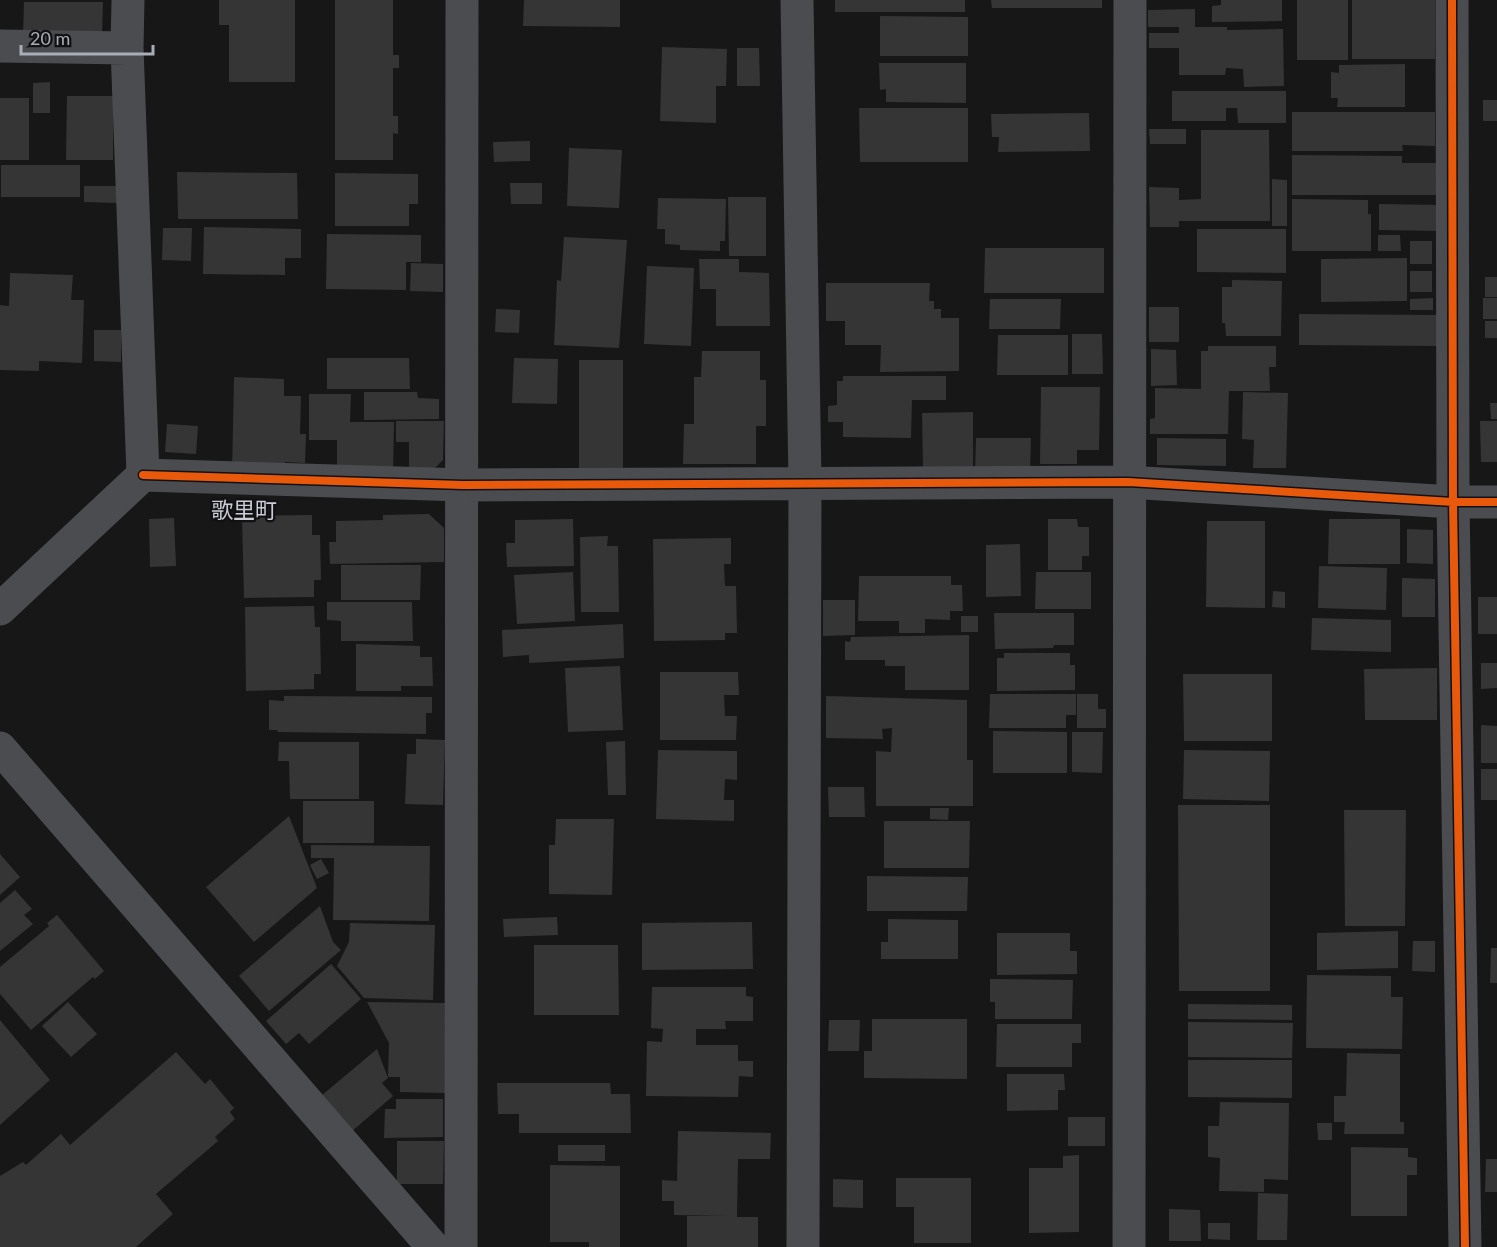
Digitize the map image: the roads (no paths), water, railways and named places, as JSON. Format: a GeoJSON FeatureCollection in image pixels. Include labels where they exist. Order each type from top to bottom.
{"type":"FeatureCollection","features":[{"type":"Feature","properties":{"kind":"street"},"geometry":{"type":"LineString","coordinates":[[128,0],[127,48],[143,475]]}},
{"type":"Feature","properties":{"kind":"street"},"geometry":{"type":"LineString","coordinates":[[461,1247],[462,0]]}},
{"type":"Feature","properties":{"kind":"street"},"geometry":{"type":"LineString","coordinates":[[797,0],[805,482],[803,1247]]}},
{"type":"Feature","properties":{"kind":"street"},"geometry":{"type":"LineString","coordinates":[[1129,1247],[1130,0]]}},
{"type":"Feature","properties":{"kind":"street"},"geometry":{"type":"LineString","coordinates":[[1452,0],[1453,502],[1465,1247]]}},
{"type":"Feature","properties":{"kind":"street"},"geometry":{"type":"LineString","coordinates":[[0,46],[127,48]]}},
{"type":"Feature","properties":{"kind":"street"},"geometry":{"type":"LineString","coordinates":[[0,609],[143,475],[463,485],[1128,482],[1453,502],[1497,502]]}},
{"type":"Feature","properties":{"kind":"street"},"geometry":{"type":"LineString","coordinates":[[0,748],[433,1247]]}},
{"type":"Feature","properties":{"kind":"district","name":"歌里町"},"geometry":{"type":"Point","coordinates":[244,510]}}]}
